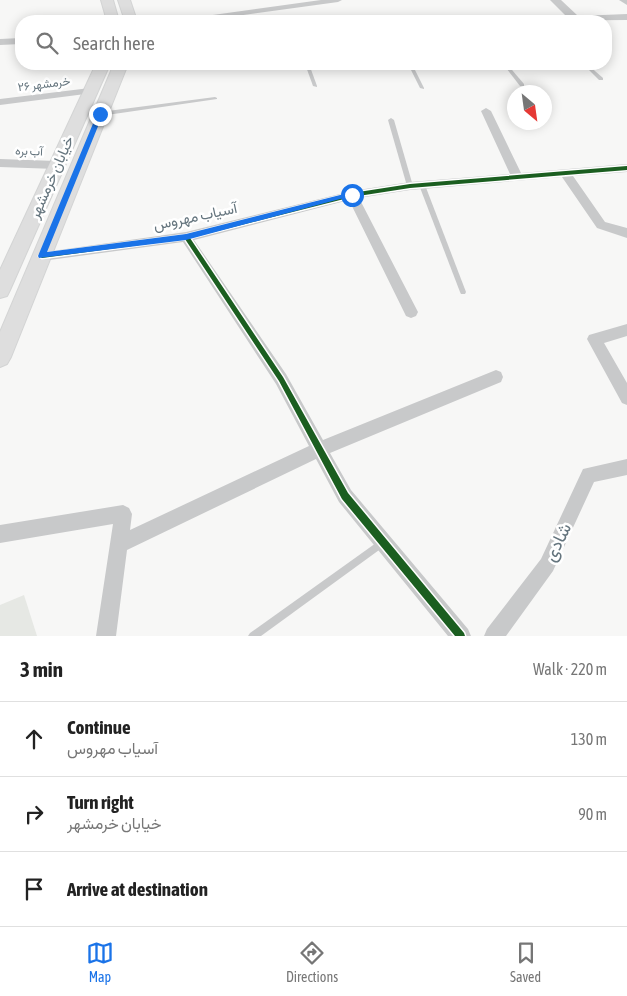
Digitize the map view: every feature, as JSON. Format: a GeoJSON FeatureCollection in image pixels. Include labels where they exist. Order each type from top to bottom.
{"type":"FeatureCollection","features":[{"type":"Feature","properties":{"kind":"main road"},"geometry":{"type":"LineString","coordinates":[[107,0],[111,15]]}},
{"type":"Feature","properties":{"kind":"main road"},"geometry":{"type":"LineString","coordinates":[[124,0],[128,15]]}},
{"type":"Feature","properties":{"kind":"main road","name":"خیابان خرمشهر"},"geometry":{"type":"LineString","coordinates":[[0,290],[99,70]]}},
{"type":"Feature","properties":{"kind":"main road","name":"خیابان خرمشهر"},"geometry":{"type":"LineString","coordinates":[[0,357],[118,70]]}},
{"type":"Feature","properties":{"kind":"main road"},"geometry":{"type":"LineString","coordinates":[[80,114],[100,114]]}},
{"type":"Feature","properties":{"kind":"street"},"geometry":{"type":"LineString","coordinates":[[228,15],[338,0]]}},
{"type":"Feature","properties":{"kind":"street"},"geometry":{"type":"LineString","coordinates":[[555,0],[571,15]]}},
{"type":"Feature","properties":{"kind":"street"},"geometry":{"type":"LineString","coordinates":[[623,0],[627,3]]}},
{"type":"Feature","properties":{"kind":"street"},"geometry":{"type":"LineString","coordinates":[[612,18],[627,17]]}},
{"type":"Feature","properties":{"kind":"street"},"geometry":{"type":"LineString","coordinates":[[0,42],[15,41]]}},
{"type":"Feature","properties":{"kind":"street","name":"خرمشهر ۲۶"},"geometry":{"type":"LineString","coordinates":[[0,102],[90,91]]}},
{"type":"Feature","properties":{"kind":"street"},"geometry":{"type":"LineString","coordinates":[[486,111],[517,177]]}},
{"type":"Feature","properties":{"kind":"street","name":"آب بره"},"geometry":{"type":"LineString","coordinates":[[0,164],[56,166]]}},
{"type":"Feature","properties":{"kind":"street","name":"آسیاب مهروس"},"geometry":{"type":"LineString","coordinates":[[42,256],[186,237],[352,195],[416,186],[627,168]]}},
{"type":"Feature","properties":{"kind":"street"},"geometry":{"type":"LineString","coordinates":[[565,173],[601,225],[627,232]]}},
{"type":"Feature","properties":{"kind":"street"},"geometry":{"type":"LineString","coordinates":[[352,195],[411,312]]}},
{"type":"Feature","properties":{"kind":"street"},"geometry":{"type":"LineString","coordinates":[[186,237],[281,379],[345,496],[460,636]]}},
{"type":"Feature","properties":{"kind":"street"},"geometry":{"type":"LineString","coordinates":[[627,330],[594,339],[627,398]]}},
{"type":"Feature","properties":{"kind":"street"},"geometry":{"type":"LineString","coordinates":[[119,544],[320,449],[496,377]]}},
{"type":"Feature","properties":{"kind":"street","name":"شادی"},"geometry":{"type":"LineString","coordinates":[[494,636],[547,565],[589,475],[627,468]]}},
{"type":"Feature","properties":{"kind":"street"},"geometry":{"type":"LineString","coordinates":[[0,534],[123,514],[106,636]]}},
{"type":"Feature","properties":{"kind":"lane"},"geometry":{"type":"LineString","coordinates":[[309,70],[315,86]]}},
{"type":"Feature","properties":{"kind":"lane"},"geometry":{"type":"LineString","coordinates":[[413,70],[422,88]]}},
{"type":"Feature","properties":{"kind":"lane"},"geometry":{"type":"LineString","coordinates":[[510,70],[522,85]]}},
{"type":"Feature","properties":{"kind":"lane"},"geometry":{"type":"LineString","coordinates":[[592,70],[601,79]]}},
{"type":"Feature","properties":{"kind":"lane"},"geometry":{"type":"LineString","coordinates":[[100,114],[215,98]]}},
{"type":"Feature","properties":{"kind":"lane"},"geometry":{"type":"LineString","coordinates":[[391,120],[416,186],[463,292]]}},
{"type":"Feature","properties":{"kind":"lane"},"geometry":{"type":"LineString","coordinates":[[253,636],[383,542]]}},
{"type":"Feature","properties":{"kind":"shaded area"},"geometry":{"type":"Polygon","coordinates":[[[24,595],[37,636],[0,636],[0,605],[24,595]]]}},
{"type":"Feature","properties":{"kind":"cycle path"},"geometry":{"type":"LineString","coordinates":[[42,256],[186,237],[352,195],[410,186],[627,168]]}},
{"type":"Feature","properties":{"kind":"cycle path"},"geometry":{"type":"LineString","coordinates":[[186,237],[281,379],[345,496],[461,636]]}},
{"type":"Feature","properties":{"kind":"route"},"geometry":{"type":"LineString","coordinates":[[100,114],[42,256],[186,237],[352,195]]}}]}
